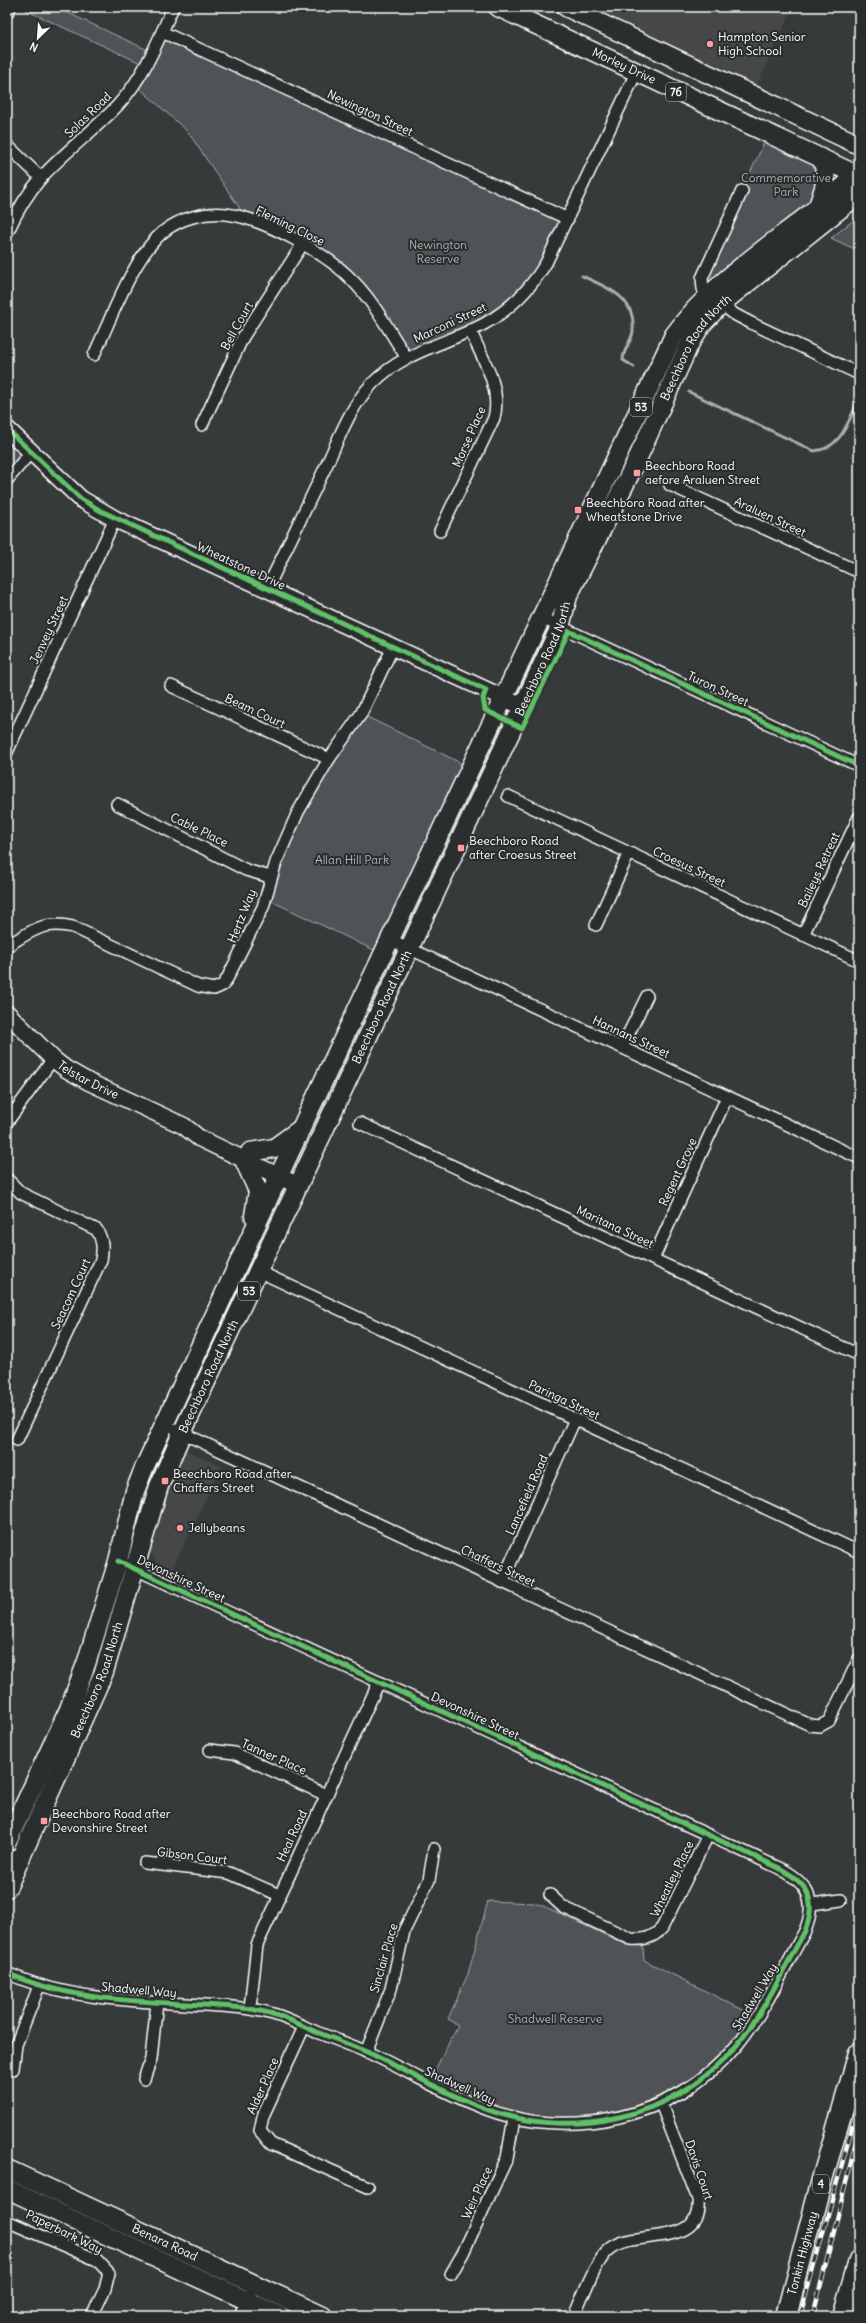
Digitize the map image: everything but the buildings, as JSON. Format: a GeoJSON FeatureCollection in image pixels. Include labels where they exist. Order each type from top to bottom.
{"type":"FeatureCollection","features":[{"type":"Feature","properties":{"kind":"highway","name":"Tonkin Highway"},"geometry":{"type":"LineString","coordinates":[[786,2316],[823,2176],[859,2053]]}},
{"type":"Feature","properties":{"kind":"highway"},"geometry":{"type":"LineString","coordinates":[[843,2316],[859,2261]]}},
{"type":"Feature","properties":{"kind":"main road","name":"Morley Drive"},"geometry":{"type":"LineString","coordinates":[[498,7],[822,160],[858,174]]}},
{"type":"Feature","properties":{"kind":"main road","name":"76"},"geometry":{"type":"LineString","coordinates":[[566,7],[859,145]]}},
{"type":"Feature","properties":{"kind":"main road"},"geometry":{"type":"LineString","coordinates":[[818,207],[825,190],[827,176],[822,160]]}},
{"type":"Feature","properties":{"kind":"main road","name":"Beechboro Road North"},"geometry":{"type":"LineString","coordinates":[[10,1882],[104,1672],[158,1486],[299,1180],[560,626],[568,596],[635,464],[690,343],[702,324],[714,299],[818,207],[858,174]]}},
{"type":"Feature","properties":{"kind":"main road","name":"Beechboro Road North"},"geometry":{"type":"LineString","coordinates":[[7,1842],[69,1709],[86,1664],[118,1561],[135,1491],[248,1242],[674,335],[691,312],[714,299],[859,194]]}},
{"type":"Feature","properties":{"kind":"main road"},"geometry":{"type":"LineString","coordinates":[[248,1242],[258,1191],[247,1156],[274,1148],[302,1128]]}},
{"type":"Feature","properties":{"kind":"main road","name":"Benara Road"},"geometry":{"type":"LineString","coordinates":[[7,2169],[77,2200],[323,2316]]}},
{"type":"Feature","properties":{"kind":"main road","name":"Benara Road"},"geometry":{"type":"LineString","coordinates":[[7,2189],[124,2243],[243,2308],[280,2316]]}},
{"type":"Feature","properties":{"kind":"main road"},"geometry":{"type":"LineString","coordinates":[[77,2200],[75,2207],[78,2213],[104,2225],[124,2243]]}},
{"type":"Feature","properties":{"kind":"street"},"geometry":{"type":"LineString","coordinates":[[7,13],[10,7]]}},
{"type":"Feature","properties":{"kind":"street","name":"Solas Road"},"geometry":{"type":"LineString","coordinates":[[7,233],[17,211],[41,178],[118,106],[130,92],[151,56],[173,7]]}},
{"type":"Feature","properties":{"kind":"street","name":"Newington Street"},"geometry":{"type":"LineString","coordinates":[[162,32],[568,219]]}},
{"type":"Feature","properties":{"kind":"street","name":"Marconi Street"},"geometry":{"type":"LineString","coordinates":[[266,589],[357,403],[373,382],[420,350],[484,324],[509,307],[535,282],[568,219],[636,73]]}},
{"type":"Feature","properties":{"kind":"street"},"geometry":{"type":"LineString","coordinates":[[7,145],[41,178]]}},
{"type":"Feature","properties":{"kind":"street"},"geometry":{"type":"LineString","coordinates":[[742,191],[702,278],[703,289],[714,299],[751,323],[859,374]]}},
{"type":"Feature","properties":{"kind":"street","name":"Fleming Close"},"geometry":{"type":"LineString","coordinates":[[94,355],[140,257],[152,242],[176,223],[210,214],[225,214],[258,223],[324,257],[354,281],[407,358]]}},
{"type":"Feature","properties":{"kind":"street","name":"Bell Court"},"geometry":{"type":"LineString","coordinates":[[202,425],[243,338],[302,245]]}},
{"type":"Feature","properties":{"kind":"street","name":"Morse Place"},"geometry":{"type":"LineString","coordinates":[[440,530],[494,418],[497,406],[497,398],[491,378],[470,330]]}},
{"type":"Feature","properties":{"kind":"street","name":"Wheatstone Drive"},"geometry":{"type":"LineString","coordinates":[[7,429],[81,498],[116,519],[521,706]]}},
{"type":"Feature","properties":{"kind":"street"},"geometry":{"type":"LineString","coordinates":[[7,480],[31,452]]}},
{"type":"Feature","properties":{"kind":"street","name":"Araluen Street"},"geometry":{"type":"LineString","coordinates":[[670,485],[859,572]]}},
{"type":"Feature","properties":{"kind":"street","name":"Jenvey Street"},"geometry":{"type":"LineString","coordinates":[[7,752],[116,519]]}},
{"type":"Feature","properties":{"kind":"street","name":"Turon Street"},"geometry":{"type":"LineString","coordinates":[[542,618],[859,766]]}},
{"type":"Feature","properties":{"kind":"street","name":"Hertz Way"},"geometry":{"type":"LineString","coordinates":[[7,946],[40,925],[62,924],[73,927],[198,986],[214,989],[222,985],[228,978],[263,907],[270,877],[298,812],[329,759],[362,714],[393,647]]}},
{"type":"Feature","properties":{"kind":"street","name":"Beam Court"},"geometry":{"type":"LineString","coordinates":[[171,686],[329,759]]}},
{"type":"Feature","properties":{"kind":"street","name":"Croesus Street"},"geometry":{"type":"LineString","coordinates":[[508,796],[859,961]]}},
{"type":"Feature","properties":{"kind":"street","name":"Cable Place"},"geometry":{"type":"LineString","coordinates":[[117,804],[246,870],[270,877]]}},
{"type":"Feature","properties":{"kind":"street","name":"Baileys Retreat"},"geometry":{"type":"LineString","coordinates":[[803,935],[859,817]]}},
{"type":"Feature","properties":{"kind":"street"},"geometry":{"type":"LineString","coordinates":[[596,924],[629,853]]}},
{"type":"Feature","properties":{"kind":"street","name":"Hannans Street"},"geometry":{"type":"LineString","coordinates":[[391,940],[859,1158]]}},
{"type":"Feature","properties":{"kind":"street"},"geometry":{"type":"LineString","coordinates":[[622,1048],[647,996]]}},
{"type":"Feature","properties":{"kind":"street","name":"Telstar Drive"},"geometry":{"type":"LineString","coordinates":[[7,1014],[53,1059],[89,1082],[184,1126],[199,1138],[247,1156],[299,1180]]}},
{"type":"Feature","properties":{"kind":"street"},"geometry":{"type":"LineString","coordinates":[[7,1122],[53,1059]]}},
{"type":"Feature","properties":{"kind":"street","name":"Regent Grove"},"geometry":{"type":"LineString","coordinates":[[653,1259],[727,1097]]}},
{"type":"Feature","properties":{"kind":"street","name":"Maritana Street"},"geometry":{"type":"LineString","coordinates":[[360,1123],[859,1355]]}},
{"type":"Feature","properties":{"kind":"street","name":"Seacom Court"},"geometry":{"type":"LineString","coordinates":[[7,1179],[11,1190],[21,1193],[97,1230],[102,1238],[103,1249],[101,1260],[17,1440]]}},
{"type":"Feature","properties":{"kind":"street","name":"Paringa Street"},"geometry":{"type":"LineString","coordinates":[[258,1271],[859,1552]]}},
{"type":"Feature","properties":{"kind":"street","name":"Lancefield Road"},"geometry":{"type":"LineString","coordinates":[[502,1582],[575,1419]]}},
{"type":"Feature","properties":{"kind":"street","name":"Chaffers Street"},"geometry":{"type":"LineString","coordinates":[[165,1425],[810,1726],[820,1726],[829,1721],[834,1714],[859,1659]]}},
{"type":"Feature","properties":{"kind":"street","name":"Devonshire Street"},"geometry":{"type":"LineString","coordinates":[[118,1561],[787,1872],[802,1885],[812,1904]]}},
{"type":"Feature","properties":{"kind":"street","name":"Heal Road"},"geometry":{"type":"LineString","coordinates":[[250,2008],[257,1945],[379,1682]]}},
{"type":"Feature","properties":{"kind":"street","name":"Tanner Place"},"geometry":{"type":"LineString","coordinates":[[210,1750],[234,1753],[326,1795]]}},
{"type":"Feature","properties":{"kind":"street"},"geometry":{"type":"LineString","coordinates":[[7,1847],[16,1844],[34,1828]]}},
{"type":"Feature","properties":{"kind":"street","name":"Wheatley Place"},"geometry":{"type":"LineString","coordinates":[[550,1895],[563,1907],[631,1939],[640,1940],[650,1937],[662,1928],[708,1835]]}},
{"type":"Feature","properties":{"kind":"street","name":"Sinclair Place"},"geometry":{"type":"LineString","coordinates":[[366,2052],[390,1989],[404,1931],[429,1880],[434,1850]]}},
{"type":"Feature","properties":{"kind":"street"},"geometry":{"type":"LineString","coordinates":[[7,1852],[12,1865],[10,1882]]}},
{"type":"Feature","properties":{"kind":"street","name":"Gibson Court"},"geometry":{"type":"LineString","coordinates":[[145,1863],[229,1873],[279,1895]]}},
{"type":"Feature","properties":{"kind":"street"},"geometry":{"type":"LineString","coordinates":[[812,1904],[841,1900]]}},
{"type":"Feature","properties":{"kind":"street","name":"Shadwell Way"},"geometry":{"type":"LineString","coordinates":[[7,1973],[39,1986],[71,1993],[157,2002],[250,2008],[277,2015],[366,2052],[478,2106],[514,2118],[550,2123],[585,2123],[614,2119],[661,2104],[694,2084],[737,2045],[757,2016],[806,1931],[811,1917],[812,1904]]}},
{"type":"Feature","properties":{"kind":"street"},"geometry":{"type":"LineString","coordinates":[[13,2069],[16,2045],[39,1986]]}},
{"type":"Feature","properties":{"kind":"street"},"geometry":{"type":"LineString","coordinates":[[144,2079],[151,2058],[157,2002]]}},
{"type":"Feature","properties":{"kind":"street","name":"Alder Place"},"geometry":{"type":"LineString","coordinates":[[304,2027],[263,2116],[260,2131],[264,2138],[271,2144],[368,2187]]}},
{"type":"Feature","properties":{"kind":"street","name":"Davis Court"},"geometry":{"type":"LineString","coordinates":[[574,2316],[592,2277],[609,2250],[623,2241],[683,2231],[696,2220],[699,2210],[698,2200],[661,2104]]}},
{"type":"Feature","properties":{"kind":"street","name":"Weir Place"},"geometry":{"type":"LineString","coordinates":[[450,2274],[463,2253],[507,2158],[514,2118]]}},
{"type":"Feature","properties":{"kind":"street","name":"Paperbark Way"},"geometry":{"type":"LineString","coordinates":[[7,2220],[97,2260],[109,2273],[104,2289],[92,2316]]}},
{"type":"Feature","properties":{"kind":"street"},"geometry":{"type":"LineString","coordinates":[[243,2308],[254,2283]]}},
{"type":"Feature","properties":{"kind":"shaded area","name":"Hampton Senior High School"},"geometry":{"type":"Polygon","coordinates":[[[566,7],[793,7],[759,81],[754,97],[566,7]]]}},
{"type":"Feature","properties":{"kind":"shaded area"},"geometry":{"type":"Polygon","coordinates":[[[186,1450],[221,1466],[172,1570],[156,1562],[150,1552],[168,1486],[186,1450]]]}},
{"type":"Feature","properties":{"kind":"green space","name":"Newington Reserve"},"geometry":{"type":"Polygon","coordinates":[[[19,7],[55,7],[152,52],[162,32],[568,219],[546,263],[509,307],[407,358],[341,270],[247,219],[188,132],[135,84],[145,65],[19,7]]]}},
{"type":"Feature","properties":{"kind":"green space","name":"Commemorative Park"},"geometry":{"type":"Polygon","coordinates":[[[768,134],[822,160],[825,190],[708,295],[702,278],[768,134]]]}},
{"type":"Feature","properties":{"kind":"green space"},"geometry":{"type":"Polygon","coordinates":[[[859,216],[859,251],[831,238],[859,216]]]}},
{"type":"Feature","properties":{"kind":"green space"},"geometry":{"type":"Polygon","coordinates":[[[7,429],[31,452],[7,480],[7,429]]]}},
{"type":"Feature","properties":{"kind":"green space","name":"Allan Hill Park"},"geometry":{"type":"Polygon","coordinates":[[[361,714],[471,768],[384,955],[265,898],[283,845],[361,714]]]}},
{"type":"Feature","properties":{"kind":"green space","name":"Shadwell Reserve"},"geometry":{"type":"Polygon","coordinates":[[[488,1901],[534,1903],[627,1945],[643,1946],[644,1960],[751,2014],[731,2042],[706,2066],[679,2086],[648,2102],[615,2113],[581,2118],[547,2118],[512,2112],[470,2097],[431,2078],[458,2025],[448,2019],[468,1974],[488,1901]]]}},
{"type":"Feature","properties":{"kind":"waterway"},"geometry":{"type":"LineString","coordinates":[[582,276],[618,295],[630,310],[633,319],[633,331],[624,352],[623,360],[634,367]]}},
{"type":"Feature","properties":{"kind":"waterway"},"geometry":{"type":"LineString","coordinates":[[689,392],[814,451],[823,449],[837,440],[847,426],[858,401]]}},
{"type":"Feature","properties":{"kind":"railway"},"geometry":{"type":"LineString","coordinates":[[800,2316],[859,2102]]}},
{"type":"Feature","properties":{"kind":"railway"},"geometry":{"type":"LineString","coordinates":[[813,2316],[859,2130]]}},
{"type":"Feature","properties":{"kind":"cycle path"},"geometry":{"type":"LineString","coordinates":[[7,429],[81,499],[101,511],[486,690],[483,698],[485,710],[522,728],[569,631],[859,766]]}},
{"type":"Feature","properties":{"kind":"cycle path"},"geometry":{"type":"LineString","coordinates":[[7,1973],[50,1988],[95,1997],[230,2007],[262,2011],[284,2018],[367,2052],[450,2094],[478,2106],[512,2117],[547,2123],[583,2123],[618,2118],[651,2107],[683,2091],[712,2071],[737,2045],[756,2018],[774,1989],[805,1931],[809,1920],[810,1901],[807,1893],[796,1879],[777,1867],[118,1561]]}},
{"type":"Feature","properties":{"kind":"place","name":"Hampton Senior High School"},"geometry":{"type":"Point","coordinates":[710,44]}},
{"type":"Feature","properties":{"kind":"place","name":"Beechboro Road aefore Araluen Street"},"geometry":{"type":"Point","coordinates":[637,473]}},
{"type":"Feature","properties":{"kind":"place","name":"Beechboro Road after Wheatstone Drive"},"geometry":{"type":"Point","coordinates":[578,510]}},
{"type":"Feature","properties":{"kind":"place","name":"Beechboro Road after Croesus Street"},"geometry":{"type":"Point","coordinates":[461,848]}},
{"type":"Feature","properties":{"kind":"place","name":"Beechboro Road after Chaffers Street"},"geometry":{"type":"Point","coordinates":[165,1481]}},
{"type":"Feature","properties":{"kind":"place","name":"Jellybeans"},"geometry":{"type":"Point","coordinates":[180,1528]}},
{"type":"Feature","properties":{"kind":"place","name":"Beechboro Road after Devonshire Street"},"geometry":{"type":"Point","coordinates":[44,1821]}}]}
